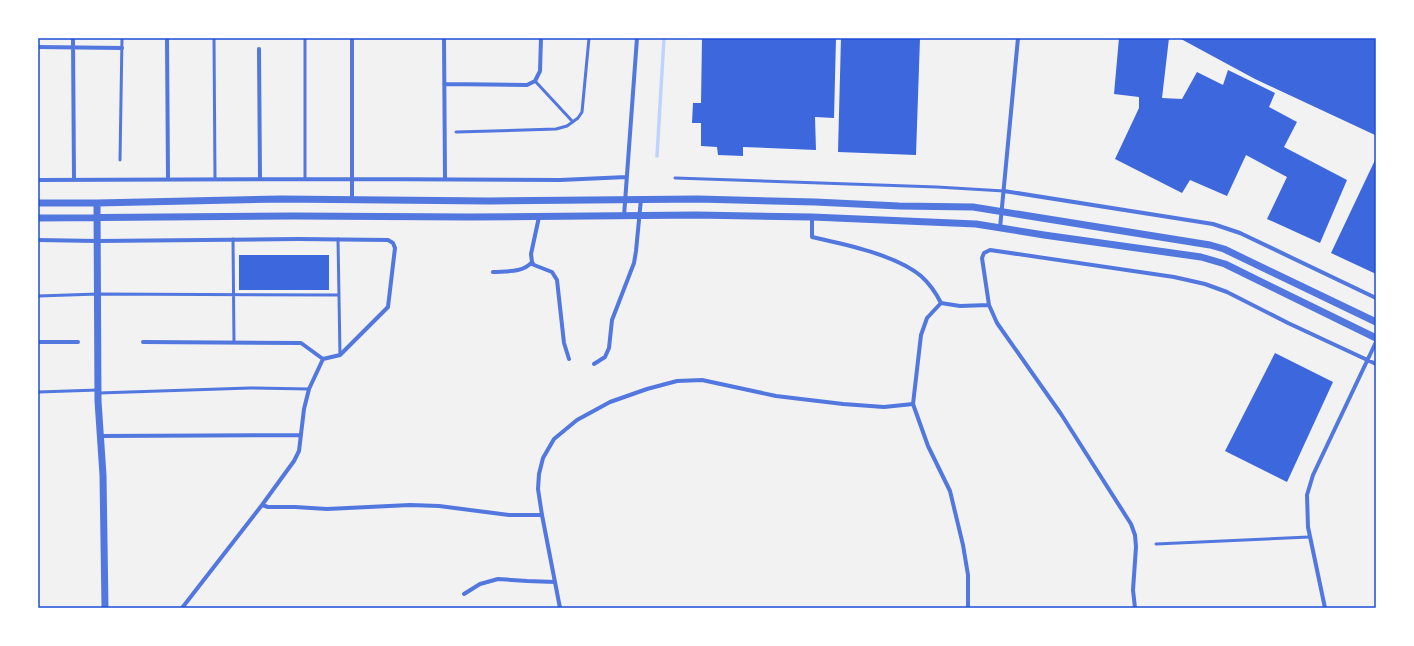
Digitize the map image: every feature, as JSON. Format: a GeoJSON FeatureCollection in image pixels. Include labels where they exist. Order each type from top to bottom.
{"type":"FeatureCollection","features":[{"type":"Feature","properties":{"kind":"street"},"geometry":{"type":"LineString","coordinates":[[73,38],[74,180]]}},
{"type":"Feature","properties":{"kind":"street"},"geometry":{"type":"LineString","coordinates":[[167,38],[168,179]]}},
{"type":"Feature","properties":{"kind":"street"},"geometry":{"type":"LineString","coordinates":[[352,38],[352,199]]}},
{"type":"Feature","properties":{"kind":"street"},"geometry":{"type":"LineString","coordinates":[[444,38],[445,179]]}},
{"type":"Feature","properties":{"kind":"street"},"geometry":{"type":"LineString","coordinates":[[444,84],[527,85],[536,81],[540,71],[541,38]]}},
{"type":"Feature","properties":{"kind":"street"},"geometry":{"type":"LineString","coordinates":[[624,216],[638,38]]}},
{"type":"Feature","properties":{"kind":"street"},"geometry":{"type":"LineString","coordinates":[[1000,228],[1018,38]]}},
{"type":"Feature","properties":{"kind":"street"},"geometry":{"type":"LineString","coordinates":[[38,47],[122,48]]}},
{"type":"Feature","properties":{"kind":"street"},"geometry":{"type":"LineString","coordinates":[[259,49],[260,179]]}},
{"type":"Feature","properties":{"kind":"street"},"geometry":{"type":"LineString","coordinates":[[38,180],[353,178],[560,180],[627,177]]}},
{"type":"Feature","properties":{"kind":"street"},"geometry":{"type":"LineString","coordinates":[[1004,191],[1213,224],[1240,233],[1376,298]]}},
{"type":"Feature","properties":{"kind":"street"},"geometry":{"type":"LineString","coordinates":[[38,202],[97,203],[196,200],[352,199],[698,199],[973,207],[1202,243],[1224,249],[1376,322]]}},
{"type":"Feature","properties":{"kind":"street"},"geometry":{"type":"LineString","coordinates":[[594,364],[605,357],[610,348],[612,320],[634,263],[641,199]]}},
{"type":"Feature","properties":{"kind":"street"},"geometry":{"type":"LineString","coordinates":[[97,203],[98,391],[103,475],[104,608]]}},
{"type":"Feature","properties":{"kind":"street"},"geometry":{"type":"LineString","coordinates":[[38,218],[294,216],[812,217],[976,224],[1201,257],[1219,262],[1376,338]]}},
{"type":"Feature","properties":{"kind":"street"},"geometry":{"type":"LineString","coordinates":[[539,217],[531,254],[532,262],[537,267],[552,272],[557,280],[564,343],[569,359]]}},
{"type":"Feature","properties":{"kind":"street"},"geometry":{"type":"LineString","coordinates":[[812,217],[812,237],[870,252],[906,266],[921,276],[933,289],[941,303]]}},
{"type":"Feature","properties":{"kind":"street"},"geometry":{"type":"LineString","coordinates":[[38,240],[233,240],[298,238],[388,240],[395,248],[388,307],[340,355],[323,359],[301,343],[143,342]]}},
{"type":"Feature","properties":{"kind":"street"},"geometry":{"type":"LineString","coordinates":[[1135,608],[1133,590],[1136,547],[1135,535],[1131,524],[1061,414],[997,323],[989,305],[982,258],[984,253],[990,250],[1174,277],[1205,284],[1227,292],[1376,364]]}},
{"type":"Feature","properties":{"kind":"street"},"geometry":{"type":"LineString","coordinates":[[493,272],[521,270],[528,267],[532,262]]}},
{"type":"Feature","properties":{"kind":"street"},"geometry":{"type":"LineString","coordinates":[[941,303],[960,306],[989,305]]}},
{"type":"Feature","properties":{"kind":"street"},"geometry":{"type":"LineString","coordinates":[[941,303],[927,318],[921,335],[913,404],[928,446],[950,491],[963,545],[968,575],[968,608]]}},
{"type":"Feature","properties":{"kind":"street"},"geometry":{"type":"LineString","coordinates":[[38,342],[78,342]]}},
{"type":"Feature","properties":{"kind":"street"},"geometry":{"type":"LineString","coordinates":[[1325,608],[1308,527],[1307,495],[1313,475],[1376,342]]}},
{"type":"Feature","properties":{"kind":"street"},"geometry":{"type":"LineString","coordinates":[[182,608],[262,505],[294,461],[299,451],[304,409],[309,389],[323,359]]}},
{"type":"Feature","properties":{"kind":"street"},"geometry":{"type":"LineString","coordinates":[[560,608],[542,515],[538,489],[538,474],[543,458],[554,439],[577,420],[610,402],[647,389],[677,381],[702,380],[784,397],[884,407],[913,404]]}},
{"type":"Feature","properties":{"kind":"street"},"geometry":{"type":"LineString","coordinates":[[100,436],[301,434]]}},
{"type":"Feature","properties":{"kind":"street"},"geometry":{"type":"LineString","coordinates":[[262,505],[268,507],[294,507],[327,510],[410,505],[439,506],[509,515],[542,515]]}},
{"type":"Feature","properties":{"kind":"street"},"geometry":{"type":"LineString","coordinates":[[464,594],[480,584],[498,579],[555,582]]}},
{"type":"Feature","properties":{"kind":"lane"},"geometry":{"type":"LineString","coordinates":[[120,160],[122,38]]}},
{"type":"Feature","properties":{"kind":"lane"},"geometry":{"type":"LineString","coordinates":[[214,38],[215,179]]}},
{"type":"Feature","properties":{"kind":"lane"},"geometry":{"type":"LineString","coordinates":[[305,38],[305,179]]}},
{"type":"Feature","properties":{"kind":"lane"},"geometry":{"type":"LineString","coordinates":[[456,132],[556,129],[567,126],[573,122],[582,112],[589,38]]}},
{"type":"Feature","properties":{"kind":"lane"},"geometry":{"type":"LineString","coordinates":[[536,81],[573,122]]}},
{"type":"Feature","properties":{"kind":"lane"},"geometry":{"type":"LineString","coordinates":[[675,178],[937,187],[1004,191]]}},
{"type":"Feature","properties":{"kind":"lane"},"geometry":{"type":"LineString","coordinates":[[233,240],[234,342]]}},
{"type":"Feature","properties":{"kind":"lane"},"geometry":{"type":"LineString","coordinates":[[338,240],[340,355]]}},
{"type":"Feature","properties":{"kind":"lane"},"geometry":{"type":"LineString","coordinates":[[38,296],[98,294],[339,295]]}},
{"type":"Feature","properties":{"kind":"lane"},"geometry":{"type":"LineString","coordinates":[[38,392],[250,388],[309,389]]}},
{"type":"Feature","properties":{"kind":"lane"},"geometry":{"type":"LineString","coordinates":[[1156,544],[1310,537]]}},
{"type":"Feature","properties":{"kind":"building"},"geometry":{"type":"Polygon","coordinates":[[[702,38],[836,38],[834,118],[815,117],[816,150],[743,147],[743,156],[718,155],[717,147],[701,146],[701,123],[692,123],[693,103],[701,103],[702,38]]]}},
{"type":"Feature","properties":{"kind":"building"},"geometry":{"type":"Polygon","coordinates":[[[841,38],[920,38],[916,155],[838,152],[841,38]]]}},
{"type":"Feature","properties":{"kind":"building"},"geometry":{"type":"Polygon","coordinates":[[[1119,38],[1169,38],[1162,98],[1182,99],[1197,72],[1223,85],[1228,70],[1275,93],[1269,107],[1297,122],[1284,147],[1347,180],[1320,243],[1267,219],[1287,177],[1246,155],[1227,196],[1190,180],[1182,193],[1115,159],[1139,108],[1139,97],[1114,94],[1119,38]]]}},
{"type":"Feature","properties":{"kind":"building"},"geometry":{"type":"Polygon","coordinates":[[[1376,38],[1375,135],[1255,79],[1181,39],[1376,38]]]}},
{"type":"Feature","properties":{"kind":"building"},"geometry":{"type":"Polygon","coordinates":[[[1376,158],[1376,274],[1331,253],[1376,158]]]}},
{"type":"Feature","properties":{"kind":"building"},"geometry":{"type":"Polygon","coordinates":[[[239,255],[329,255],[329,290],[239,290],[239,255]]]}},
{"type":"Feature","properties":{"kind":"building"},"geometry":{"type":"Polygon","coordinates":[[[1275,353],[1333,382],[1287,482],[1225,451],[1275,353]]]}},
{"type":"Feature","properties":{"kind":"waterway"},"geometry":{"type":"LineString","coordinates":[[657,156],[664,38]]}}]}
